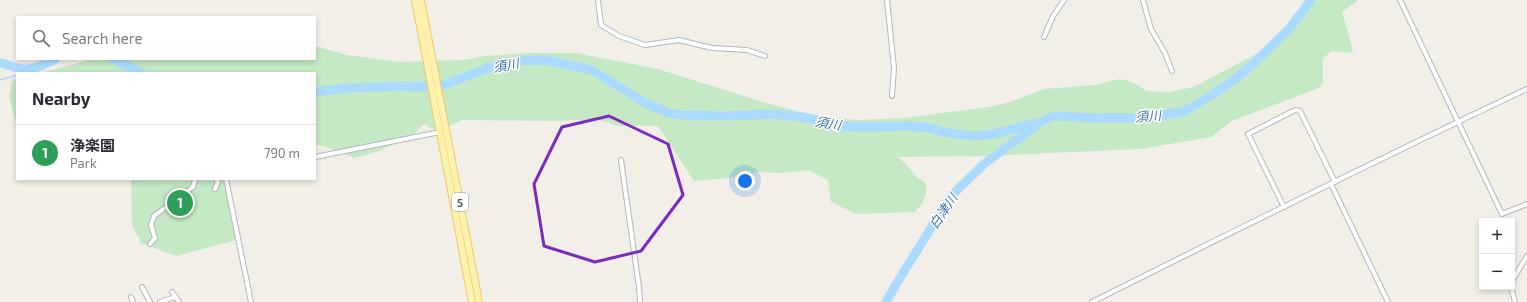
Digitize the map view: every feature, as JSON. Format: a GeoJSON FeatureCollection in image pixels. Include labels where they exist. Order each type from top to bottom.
{"type":"FeatureCollection","features":[{"type":"Feature","properties":{"kind":"main road","name":"5"},"geometry":{"type":"LineString","coordinates":[[415,0],[426,43]]}},
{"type":"Feature","properties":{"kind":"main road","name":"5"},"geometry":{"type":"LineString","coordinates":[[421,0],[426,43],[437,103],[479,302]]}},
{"type":"Feature","properties":{"kind":"main road","name":"5"},"geometry":{"type":"LineString","coordinates":[[437,103],[440,132],[472,302]]}},
{"type":"Feature","properties":{"kind":"street"},"geometry":{"type":"LineString","coordinates":[[598,0],[601,25],[619,36],[636,42],[652,45],[679,40],[712,48],[747,50],[765,56]]}},
{"type":"Feature","properties":{"kind":"street"},"geometry":{"type":"LineString","coordinates":[[887,0],[894,68],[892,96]]}},
{"type":"Feature","properties":{"kind":"street"},"geometry":{"type":"LineString","coordinates":[[1044,37],[1053,16],[1064,0]]}},
{"type":"Feature","properties":{"kind":"street"},"geometry":{"type":"LineString","coordinates":[[1143,0],[1151,29],[1165,53],[1172,71]]}},
{"type":"Feature","properties":{"kind":"street"},"geometry":{"type":"LineString","coordinates":[[1400,0],[1502,214],[1527,204]]}},
{"type":"Feature","properties":{"kind":"street"},"geometry":{"type":"LineString","coordinates":[[1092,302],[1284,208],[1414,142],[1527,89]]}},
{"type":"Feature","properties":{"kind":"street"},"geometry":{"type":"LineString","coordinates":[[1284,208],[1248,134],[1295,110],[1300,111],[1388,302]]}},
{"type":"Feature","properties":{"kind":"street"},"geometry":{"type":"LineString","coordinates":[[316,157],[440,132]]}},
{"type":"Feature","properties":{"kind":"street"},"geometry":{"type":"LineString","coordinates":[[621,160],[640,302]]}},
{"type":"Feature","properties":{"kind":"street"},"geometry":{"type":"LineString","coordinates":[[150,244],[155,238],[151,225],[154,216],[192,187],[195,180]]}},
{"type":"Feature","properties":{"kind":"street"},"geometry":{"type":"LineString","coordinates":[[216,189],[218,182],[217,180]]}},
{"type":"Feature","properties":{"kind":"street"},"geometry":{"type":"LineString","coordinates":[[226,180],[251,302]]}},
{"type":"Feature","properties":{"kind":"street"},"geometry":{"type":"LineString","coordinates":[[1515,276],[1527,256]]}},
{"type":"Feature","properties":{"kind":"street"},"geometry":{"type":"LineString","coordinates":[[142,287],[150,302]]}},
{"type":"Feature","properties":{"kind":"street"},"geometry":{"type":"LineString","coordinates":[[1512,290],[1515,302]]}},
{"type":"Feature","properties":{"kind":"street"},"geometry":{"type":"LineString","coordinates":[[172,292],[179,302]]}},
{"type":"Feature","properties":{"kind":"street"},"geometry":{"type":"LineString","coordinates":[[131,297],[133,302]]}},
{"type":"Feature","properties":{"kind":"street"},"geometry":{"type":"LineString","coordinates":[[160,302],[175,297]]}},
{"type":"Feature","properties":{"kind":"highlighted area"},"geometry":{"type":"Polygon","coordinates":[[[609,116],[668,144],[683,195],[641,251],[595,262],[544,246],[534,184],[562,127],[609,116]]]}},
{"type":"Feature","properties":{"kind":"green space"},"geometry":{"type":"Polygon","coordinates":[[[1317,0],[1359,0],[1342,12],[1353,51],[1349,53],[1332,51],[1323,58],[1323,82],[1319,88],[1232,121],[1211,137],[1140,149],[985,156],[899,157],[917,177],[926,183],[926,192],[921,205],[915,212],[856,214],[831,202],[828,180],[809,170],[782,173],[757,172],[728,178],[694,181],[658,126],[618,126],[596,119],[555,121],[463,120],[437,131],[424,124],[412,136],[379,151],[355,158],[324,146],[316,145],[316,72],[45,72],[89,60],[316,60],[316,46],[347,55],[398,62],[463,60],[486,56],[530,53],[576,53],[658,69],[763,102],[811,115],[857,120],[904,118],[989,107],[1010,102],[1044,89],[1095,85],[1120,79],[1132,82],[1147,91],[1169,92],[1194,87],[1271,46],[1317,0]]]}},
{"type":"Feature","properties":{"kind":"green space"},"geometry":{"type":"Polygon","coordinates":[[[16,80],[16,124],[9,96],[12,81],[16,80]]]}},
{"type":"Feature","properties":{"kind":"green space"},"geometry":{"type":"Polygon","coordinates":[[[131,180],[224,180],[236,240],[176,256],[141,243],[132,225],[131,180]]]}},
{"type":"Feature","properties":{"kind":"waterway","name":"須川"},"geometry":{"type":"LineString","coordinates":[[316,92],[348,88],[443,85],[494,66],[518,61],[537,60],[550,61],[592,70],[645,103],[669,113],[683,115],[724,116],[774,114],[803,117],[843,126],[910,126],[930,128],[942,132],[972,136],[994,134],[1040,122],[1053,116],[1148,118],[1185,111],[1212,95],[1235,79],[1254,63],[1289,29],[1311,0]]}},
{"type":"Feature","properties":{"kind":"waterway","name":"須川"},"geometry":{"type":"LineString","coordinates":[[0,63],[19,68],[31,69],[54,60]]}},
{"type":"Feature","properties":{"kind":"waterway","name":"須川"},"geometry":{"type":"LineString","coordinates":[[115,60],[140,72]]}},
{"type":"Feature","properties":{"kind":"waterway"},"geometry":{"type":"LineString","coordinates":[[0,80],[16,75]]}},
{"type":"Feature","properties":{"kind":"waterway","name":"白津川"},"geometry":{"type":"LineString","coordinates":[[886,302],[951,196],[984,164],[1037,125]]}},
{"type":"Feature","properties":{"kind":"place","name":"浄楽園"},"geometry":{"type":"Point","coordinates":[180,203]}}]}
